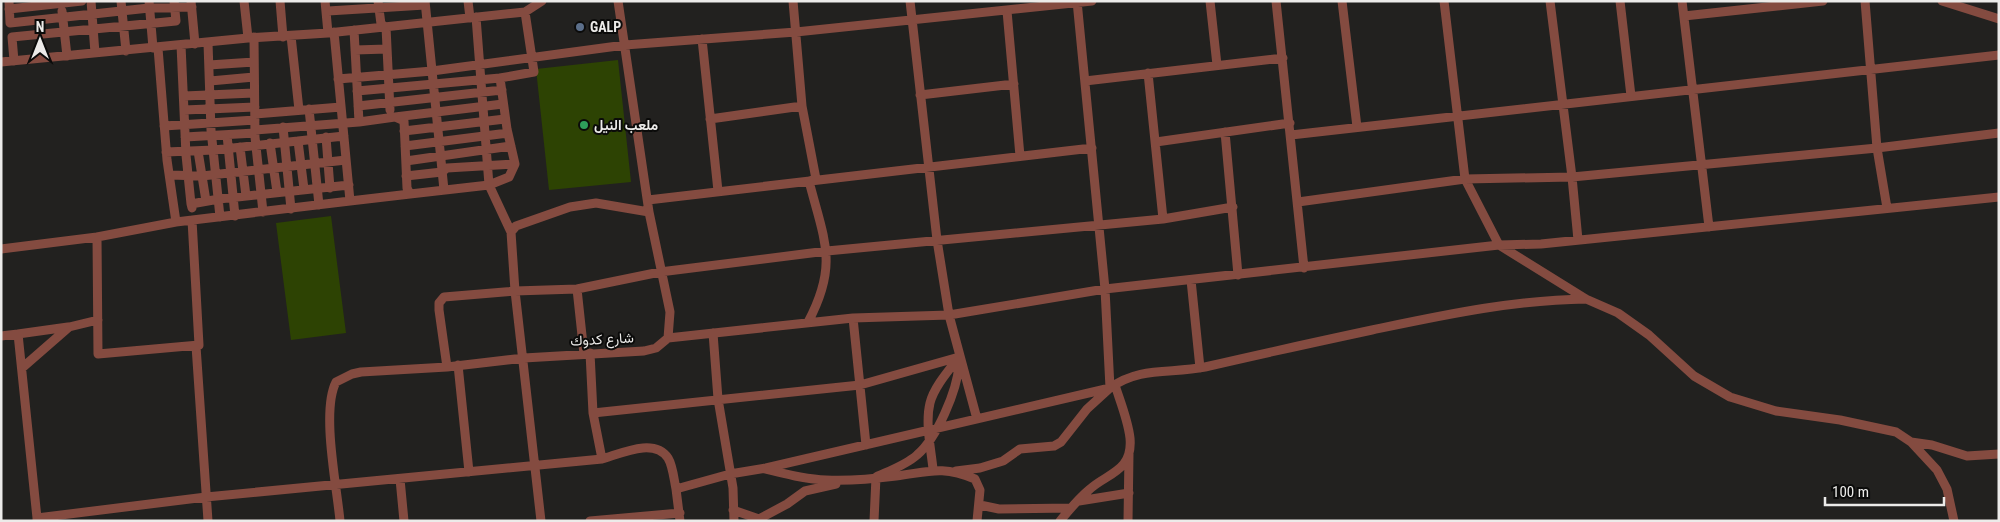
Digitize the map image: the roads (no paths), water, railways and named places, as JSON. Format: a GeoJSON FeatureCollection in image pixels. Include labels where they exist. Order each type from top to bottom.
{"type":"FeatureCollection","features":[{"type":"Feature","properties":{"kind":"street"},"geometry":{"type":"LineString","coordinates":[[82,1],[9,5],[10,23],[92,14],[122,6],[191,4],[195,44]]}},
{"type":"Feature","properties":{"kind":"street"},"geometry":{"type":"LineString","coordinates":[[91,1],[96,54]]}},
{"type":"Feature","properties":{"kind":"street"},"geometry":{"type":"LineString","coordinates":[[244,1],[254,62],[256,145],[263,212]]}},
{"type":"Feature","properties":{"kind":"street"},"geometry":{"type":"LineString","coordinates":[[280,1],[304,110],[311,124],[319,205]]}},
{"type":"Feature","properties":{"kind":"street"},"geometry":{"type":"LineString","coordinates":[[325,1],[338,78],[350,201]]}},
{"type":"Feature","properties":{"kind":"street"},"geometry":{"type":"LineString","coordinates":[[468,1],[473,18],[480,65],[489,185],[511,232],[515,291],[541,521]]}},
{"type":"Feature","properties":{"kind":"street"},"geometry":{"type":"LineString","coordinates":[[1,62],[251,38],[331,33],[473,18],[529,7],[542,1]]}},
{"type":"Feature","properties":{"kind":"street"},"geometry":{"type":"LineString","coordinates":[[618,1],[649,212],[660,272],[670,312],[668,338],[853,318],[949,315],[1105,289],[1499,245],[1578,240],[1999,197]]}},
{"type":"Feature","properties":{"kind":"street"},"geometry":{"type":"LineString","coordinates":[[794,1],[802,106],[816,179],[809,181]]}},
{"type":"Feature","properties":{"kind":"street"},"geometry":{"type":"LineString","coordinates":[[910,1],[937,240],[949,315],[977,419]]}},
{"type":"Feature","properties":{"kind":"street"},"geometry":{"type":"LineString","coordinates":[[338,78],[356,79],[432,71],[625,45],[796,32],[1092,1]]}},
{"type":"Feature","properties":{"kind":"street"},"geometry":{"type":"LineString","coordinates":[[1210,1],[1217,64]]}},
{"type":"Feature","properties":{"kind":"street"},"geometry":{"type":"LineString","coordinates":[[1276,1],[1304,268]]}},
{"type":"Feature","properties":{"kind":"street"},"geometry":{"type":"LineString","coordinates":[[1342,1],[1357,127]]}},
{"type":"Feature","properties":{"kind":"street"},"geometry":{"type":"LineString","coordinates":[[1444,1],[1465,180],[1499,245],[1586,299],[1618,313],[1649,335],[1694,376],[1730,397],[1776,411],[1840,420],[1896,432],[1910,442],[1937,470],[1947,489],[1954,521]]}},
{"type":"Feature","properties":{"kind":"street"},"geometry":{"type":"LineString","coordinates":[[1550,1],[1578,240]]}},
{"type":"Feature","properties":{"kind":"street"},"geometry":{"type":"LineString","coordinates":[[1620,1],[1630,96]]}},
{"type":"Feature","properties":{"kind":"street"},"geometry":{"type":"LineString","coordinates":[[1682,1],[1703,164],[1709,227]]}},
{"type":"Feature","properties":{"kind":"street"},"geometry":{"type":"LineString","coordinates":[[1684,16],[1823,1]]}},
{"type":"Feature","properties":{"kind":"street"},"geometry":{"type":"LineString","coordinates":[[1865,1],[1877,148],[1887,208]]}},
{"type":"Feature","properties":{"kind":"street"},"geometry":{"type":"LineString","coordinates":[[1942,1],[1999,19]]}},
{"type":"Feature","properties":{"kind":"street"},"geometry":{"type":"LineString","coordinates":[[61,2],[66,56]]}},
{"type":"Feature","properties":{"kind":"street"},"geometry":{"type":"LineString","coordinates":[[1077,2],[1113,387],[1130,437],[1128,521]]}},
{"type":"Feature","properties":{"kind":"street"},"geometry":{"type":"LineString","coordinates":[[328,11],[378,5],[425,3],[444,190]]}},
{"type":"Feature","properties":{"kind":"street"},"geometry":{"type":"LineString","coordinates":[[33,4],[36,20]]}},
{"type":"Feature","properties":{"kind":"street"},"geometry":{"type":"LineString","coordinates":[[14,61],[12,37],[176,21],[174,4]]}},
{"type":"Feature","properties":{"kind":"street"},"geometry":{"type":"LineString","coordinates":[[149,5],[176,222]]}},
{"type":"Feature","properties":{"kind":"street"},"geometry":{"type":"LineString","coordinates":[[378,5],[381,24],[386,27]]}},
{"type":"Feature","properties":{"kind":"street"},"geometry":{"type":"LineString","coordinates":[[122,6],[126,51]]}},
{"type":"Feature","properties":{"kind":"street"},"geometry":{"type":"LineString","coordinates":[[357,91],[500,78],[534,72],[529,7]]}},
{"type":"Feature","properties":{"kind":"street"},"geometry":{"type":"LineString","coordinates":[[1007,11],[1020,156]]}},
{"type":"Feature","properties":{"kind":"street"},"geometry":{"type":"LineString","coordinates":[[386,27],[390,104],[393,117]]}},
{"type":"Feature","properties":{"kind":"street"},"geometry":{"type":"LineString","coordinates":[[354,30],[358,122]]}},
{"type":"Feature","properties":{"kind":"street"},"geometry":{"type":"LineString","coordinates":[[702,39],[718,191]]}},
{"type":"Feature","properties":{"kind":"street"},"geometry":{"type":"LineString","coordinates":[[208,43],[210,109],[220,218]]}},
{"type":"Feature","properties":{"kind":"street"},"geometry":{"type":"LineString","coordinates":[[181,46],[184,124],[189,176],[188,189],[192,206],[218,199],[349,185]]}},
{"type":"Feature","properties":{"kind":"street"},"geometry":{"type":"LineString","coordinates":[[355,50],[387,49]]}},
{"type":"Feature","properties":{"kind":"street"},"geometry":{"type":"LineString","coordinates":[[1291,135],[1456,115],[1562,105],[1693,88],[1999,55]]}},
{"type":"Feature","properties":{"kind":"street"},"geometry":{"type":"LineString","coordinates":[[1085,81],[1217,64],[1283,58]]}},
{"type":"Feature","properties":{"kind":"street"},"geometry":{"type":"LineString","coordinates":[[209,65],[254,62]]}},
{"type":"Feature","properties":{"kind":"street"},"geometry":{"type":"LineString","coordinates":[[1148,73],[1163,218]]}},
{"type":"Feature","properties":{"kind":"street"},"geometry":{"type":"LineString","coordinates":[[210,81],[254,77]]}},
{"type":"Feature","properties":{"kind":"street"},"geometry":{"type":"LineString","coordinates":[[1,249],[97,238],[176,222],[489,185],[509,177],[515,164],[505,118],[500,78]]}},
{"type":"Feature","properties":{"kind":"street"},"geometry":{"type":"LineString","coordinates":[[920,95],[1014,84]]}},
{"type":"Feature","properties":{"kind":"street"},"geometry":{"type":"LineString","coordinates":[[358,106],[482,94],[502,90]]}},
{"type":"Feature","properties":{"kind":"street"},"geometry":{"type":"LineString","coordinates":[[184,96],[254,93]]}},
{"type":"Feature","properties":{"kind":"street"},"geometry":{"type":"LineString","coordinates":[[184,110],[210,109],[283,127],[358,122],[503,104]]}},
{"type":"Feature","properties":{"kind":"street"},"geometry":{"type":"LineString","coordinates":[[164,126],[255,121],[304,110],[341,106]]}},
{"type":"Feature","properties":{"kind":"street"},"geometry":{"type":"LineString","coordinates":[[710,119],[802,106]]}},
{"type":"Feature","properties":{"kind":"street"},"geometry":{"type":"LineString","coordinates":[[393,117],[404,121],[406,176],[410,194]]}},
{"type":"Feature","properties":{"kind":"street"},"geometry":{"type":"LineString","coordinates":[[404,132],[505,118]]}},
{"type":"Feature","properties":{"kind":"street"},"geometry":{"type":"LineString","coordinates":[[185,138],[227,135],[255,121]]}},
{"type":"Feature","properties":{"kind":"street"},"geometry":{"type":"LineString","coordinates":[[1156,142],[1290,123]]}},
{"type":"Feature","properties":{"kind":"street"},"geometry":{"type":"LineString","coordinates":[[283,127],[291,209]]}},
{"type":"Feature","properties":{"kind":"street"},"geometry":{"type":"LineString","coordinates":[[1225,132],[1238,275]]}},
{"type":"Feature","properties":{"kind":"street"},"geometry":{"type":"LineString","coordinates":[[405,146],[508,133]]}},
{"type":"Feature","properties":{"kind":"street"},"geometry":{"type":"LineString","coordinates":[[1298,202],[1465,180],[1572,177],[1877,148],[1999,133]]}},
{"type":"Feature","properties":{"kind":"street"},"geometry":{"type":"LineString","coordinates":[[227,135],[235,216]]}},
{"type":"Feature","properties":{"kind":"street"},"geometry":{"type":"LineString","coordinates":[[166,152],[214,150],[344,136]]}},
{"type":"Feature","properties":{"kind":"street"},"geometry":{"type":"LineString","coordinates":[[326,138],[330,162],[330,188]]}},
{"type":"Feature","properties":{"kind":"street"},"geometry":{"type":"LineString","coordinates":[[298,140],[304,189]]}},
{"type":"Feature","properties":{"kind":"street"},"geometry":{"type":"LineString","coordinates":[[270,143],[276,192]]}},
{"type":"Feature","properties":{"kind":"street"},"geometry":{"type":"LineString","coordinates":[[406,161],[511,146]]}},
{"type":"Feature","properties":{"kind":"street"},"geometry":{"type":"LineString","coordinates":[[240,147],[246,196]]}},
{"type":"Feature","properties":{"kind":"street"},"geometry":{"type":"LineString","coordinates":[[648,200],[1092,148]]}},
{"type":"Feature","properties":{"kind":"street"},"geometry":{"type":"LineString","coordinates":[[198,151],[206,201]]}},
{"type":"Feature","properties":{"kind":"street"},"geometry":{"type":"LineString","coordinates":[[170,175],[202,176],[346,160]]}},
{"type":"Feature","properties":{"kind":"street"},"geometry":{"type":"LineString","coordinates":[[406,176],[442,172],[447,168],[515,164]]}},
{"type":"Feature","properties":{"kind":"street"},"geometry":{"type":"LineString","coordinates":[[808,322],[816,307],[827,273],[827,251],[809,181]]}},
{"type":"Feature","properties":{"kind":"street"},"geometry":{"type":"LineString","coordinates":[[171,190],[188,189]]}},
{"type":"Feature","properties":{"kind":"street"},"geometry":{"type":"LineString","coordinates":[[511,232],[516,226],[570,207],[596,203],[649,212]]}},
{"type":"Feature","properties":{"kind":"street"},"geometry":{"type":"LineString","coordinates":[[446,366],[439,310],[439,303],[444,297],[515,291],[578,289],[660,272],[827,251],[1163,218],[1233,207]]}},
{"type":"Feature","properties":{"kind":"street"},"geometry":{"type":"LineString","coordinates":[[192,220],[199,345],[196,346],[208,521]]}},
{"type":"Feature","properties":{"kind":"street"},"geometry":{"type":"LineString","coordinates":[[97,238],[98,354],[196,346]]}},
{"type":"Feature","properties":{"kind":"street"},"geometry":{"type":"LineString","coordinates":[[1191,280],[1200,368]]}},
{"type":"Feature","properties":{"kind":"street"},"geometry":{"type":"LineString","coordinates":[[578,289],[593,412],[602,459]]}},
{"type":"Feature","properties":{"kind":"street"},"geometry":{"type":"LineString","coordinates":[[763,469],[792,476],[826,480],[876,478],[933,469],[956,471],[980,468],[1003,460],[1020,449],[1054,446],[1061,442],[1087,409],[1123,378],[1139,374],[1200,368],[1472,309],[1541,300],[1586,299]]}},
{"type":"Feature","properties":{"kind":"street"},"geometry":{"type":"LineString","coordinates":[[853,318],[866,445]]}},
{"type":"Feature","properties":{"kind":"street"},"geometry":{"type":"LineString","coordinates":[[1,336],[69,327],[98,320]]}},
{"type":"Feature","properties":{"kind":"street"},"geometry":{"type":"LineString","coordinates":[[22,368],[69,327]]}},
{"type":"Feature","properties":{"kind":"street"},"geometry":{"type":"LineString","coordinates":[[713,333],[718,399],[733,488],[734,521]]}},
{"type":"Feature","properties":{"kind":"street"},"geometry":{"type":"LineString","coordinates":[[18,334],[37,520],[206,498],[602,459],[648,447],[657,448],[668,458],[676,489],[680,517],[590,521]]}},
{"type":"Feature","properties":{"kind":"street","name":"شارع كدوك"},"geometry":{"type":"LineString","coordinates":[[340,521],[330,422],[330,401],[336,382],[361,372],[524,358],[644,351],[656,348],[668,338]]}},
{"type":"Feature","properties":{"kind":"street"},"geometry":{"type":"LineString","coordinates":[[593,412],[860,385],[959,357]]}},
{"type":"Feature","properties":{"kind":"street"},"geometry":{"type":"LineString","coordinates":[[933,469],[930,403],[943,378],[959,357]]}},
{"type":"Feature","properties":{"kind":"street"},"geometry":{"type":"LineString","coordinates":[[876,478],[917,455],[951,401],[958,373],[959,357]]}},
{"type":"Feature","properties":{"kind":"street"},"geometry":{"type":"LineString","coordinates":[[458,365],[469,472]]}},
{"type":"Feature","properties":{"kind":"street"},"geometry":{"type":"LineString","coordinates":[[676,489],[730,474],[763,469],[866,445],[931,433],[977,419],[1113,387]]}},
{"type":"Feature","properties":{"kind":"street"},"geometry":{"type":"LineString","coordinates":[[1910,442],[1932,445],[1967,456],[1999,454]]}},
{"type":"Feature","properties":{"kind":"street"},"geometry":{"type":"LineString","coordinates":[[1060,521],[1091,488],[1108,479],[1121,468],[1129,452]]}},
{"type":"Feature","properties":{"kind":"street"},"geometry":{"type":"LineString","coordinates":[[956,471],[975,479],[980,490],[977,521]]}},
{"type":"Feature","properties":{"kind":"street"},"geometry":{"type":"LineString","coordinates":[[874,521],[876,478]]}},
{"type":"Feature","properties":{"kind":"street"},"geometry":{"type":"LineString","coordinates":[[400,479],[404,521]]}},
{"type":"Feature","properties":{"kind":"street"},"geometry":{"type":"LineString","coordinates":[[733,510],[761,520],[805,491],[856,479]]}},
{"type":"Feature","properties":{"kind":"street"},"geometry":{"type":"LineString","coordinates":[[1078,501],[1129,493]]}},
{"type":"Feature","properties":{"kind":"street"},"geometry":{"type":"LineString","coordinates":[[980,505],[999,509],[1071,508]]}},
{"type":"Feature","properties":{"kind":"place","name":"GALP"},"geometry":{"type":"Point","coordinates":[580,27]}},
{"type":"Feature","properties":{"kind":"place","name":"ملعب النيل"},"geometry":{"type":"Point","coordinates":[584,125]}}]}
